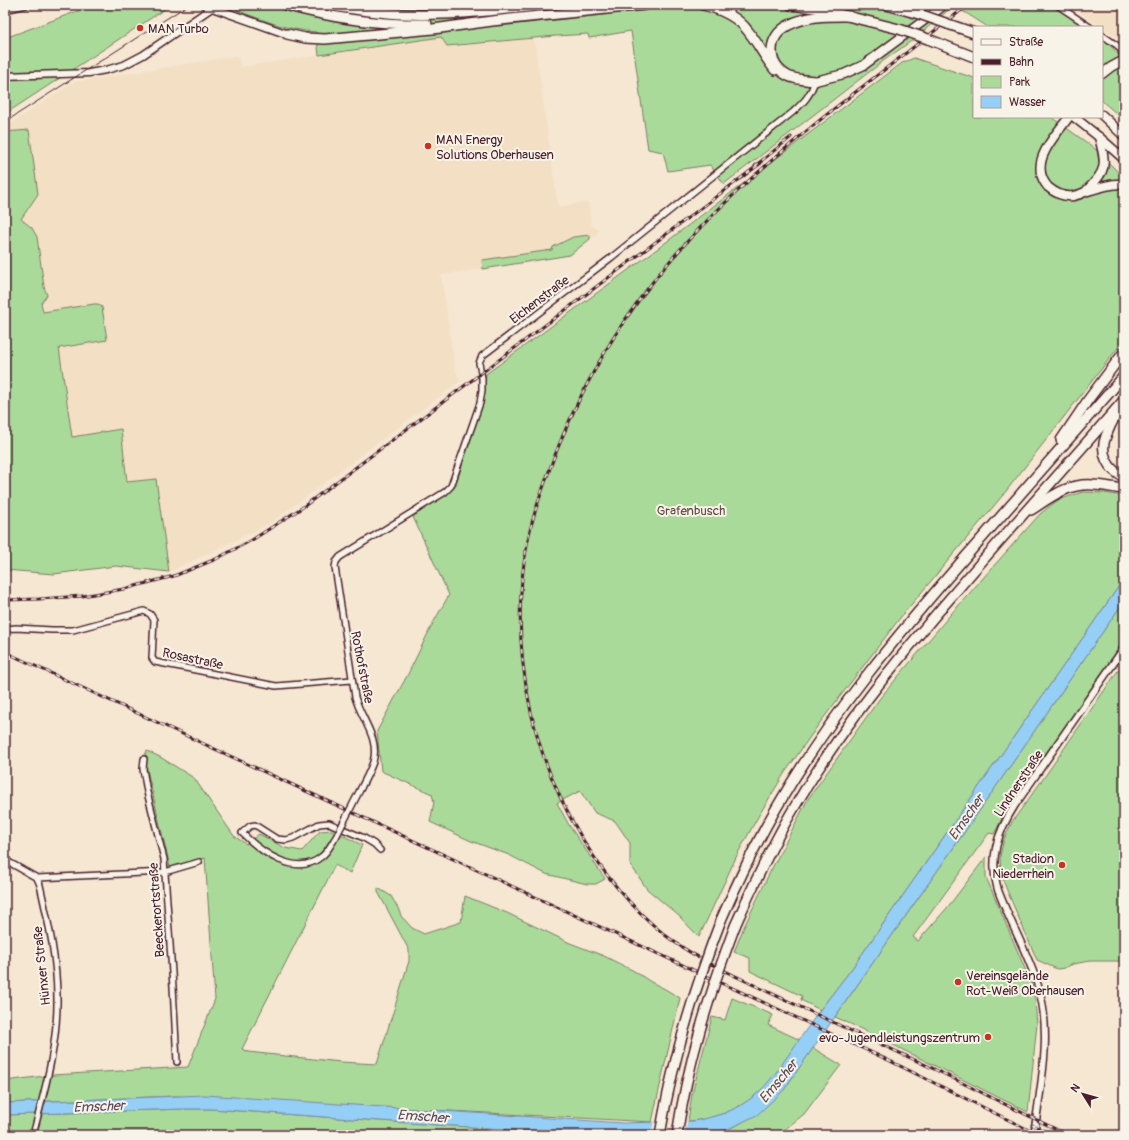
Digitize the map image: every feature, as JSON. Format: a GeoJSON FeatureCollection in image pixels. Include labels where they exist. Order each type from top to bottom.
{"type":"FeatureCollection","features":[{"type":"Feature","properties":{"kind":"highway"},"geometry":{"type":"LineString","coordinates":[[285,5],[322,14],[376,22],[423,24],[492,21]]}},
{"type":"Feature","properties":{"kind":"highway"},"geometry":{"type":"LineString","coordinates":[[327,5],[362,11],[405,14],[447,14],[545,5]]}},
{"type":"Feature","properties":{"kind":"highway"},"geometry":{"type":"LineString","coordinates":[[287,34],[305,38],[324,39],[432,29],[644,5]]}},
{"type":"Feature","properties":{"kind":"highway"},"geometry":{"type":"LineString","coordinates":[[703,5],[716,8],[743,25],[748,30],[774,69],[784,77],[790,81],[815,81]]}},
{"type":"Feature","properties":{"kind":"highway"},"geometry":{"type":"LineString","coordinates":[[791,5],[815,8],[899,29],[973,57]]}},
{"type":"Feature","properties":{"kind":"highway"},"geometry":{"type":"LineString","coordinates":[[887,5],[922,10],[948,24],[973,33]]}},
{"type":"Feature","properties":{"kind":"highway"},"geometry":{"type":"LineString","coordinates":[[815,81],[792,78],[782,71],[776,64],[772,53],[774,39],[786,26],[805,19],[819,16],[849,16]]}},
{"type":"Feature","properties":{"kind":"highway"},"geometry":{"type":"LineString","coordinates":[[1048,463],[1069,428],[1124,352]]}},
{"type":"Feature","properties":{"kind":"highway"},"geometry":{"type":"LineString","coordinates":[[660,1135],[669,1088],[699,979],[736,884],[777,807],[812,751],[839,712],[895,639],[1124,376]]}},
{"type":"Feature","properties":{"kind":"highway"},"geometry":{"type":"LineString","coordinates":[[1123,401],[1106,435],[1104,450],[1106,460],[1119,475],[1124,477]]}},
{"type":"Feature","properties":{"kind":"highway"},"geometry":{"type":"LineString","coordinates":[[677,1135],[684,1090],[704,1013],[719,968],[751,891],[791,813],[829,754],[876,688],[908,648],[1123,401]]}},
{"type":"Feature","properties":{"kind":"highway"},"geometry":{"type":"LineString","coordinates":[[1020,518],[1056,494],[1078,485],[1094,485],[1124,489]]}},
{"type":"Feature","properties":{"kind":"main road"},"geometry":{"type":"LineString","coordinates":[[815,81],[844,74],[864,65],[944,5]]}},
{"type":"Feature","properties":{"kind":"main road"},"geometry":{"type":"LineString","coordinates":[[211,6],[287,34]]}},
{"type":"Feature","properties":{"kind":"main road"},"geometry":{"type":"LineString","coordinates":[[1103,73],[1124,59]]}},
{"type":"Feature","properties":{"kind":"main road"},"geometry":{"type":"LineString","coordinates":[[1103,117],[1120,130],[1124,136]]}},
{"type":"Feature","properties":{"kind":"main road"},"geometry":{"type":"LineString","coordinates":[[1124,159],[1099,137],[1073,118],[1045,150],[1040,163],[1041,173],[1047,185],[1059,194],[1073,196],[1114,184],[1124,184]]}},
{"type":"Feature","properties":{"kind":"main road"},"geometry":{"type":"LineString","coordinates":[[1085,192],[1099,177],[1104,167],[1099,137]]}},
{"type":"Feature","properties":{"kind":"street"},"geometry":{"type":"LineString","coordinates":[[5,10],[26,5]]}},
{"type":"Feature","properties":{"kind":"street"},"geometry":{"type":"LineString","coordinates":[[1057,5],[1088,26]]}},
{"type":"Feature","properties":{"kind":"street"},"geometry":{"type":"LineString","coordinates":[[5,76],[89,73],[124,65],[143,55],[211,6]]}},
{"type":"Feature","properties":{"kind":"street"},"geometry":{"type":"LineString","coordinates":[[1103,36],[1118,46],[1124,59]]}},
{"type":"Feature","properties":{"kind":"street","name":"Eichenstraße"},"geometry":{"type":"LineString","coordinates":[[336,562],[340,557],[392,526],[445,492],[451,486],[480,403],[482,378],[479,363],[482,356],[612,257],[793,112],[806,100],[812,91],[815,81]]}},
{"type":"Feature","properties":{"kind":"street","name":"Rothofstraße"},"geometry":{"type":"LineString","coordinates":[[336,562],[335,567],[352,680],[357,704],[372,736],[375,749],[373,764],[361,788],[336,837],[329,849],[320,858],[308,864],[298,865],[284,862],[253,844],[242,833],[250,826],[255,825],[277,839],[286,840],[293,838],[319,824],[330,823],[364,838],[380,850]]}},
{"type":"Feature","properties":{"kind":"street","name":"Rosastraße"},"geometry":{"type":"LineString","coordinates":[[5,629],[74,630],[144,611],[150,614],[154,620],[152,658],[155,662],[276,686],[352,680]]}},
{"type":"Feature","properties":{"kind":"street","name":"Lindnerstraße"},"geometry":{"type":"LineString","coordinates":[[1034,1135],[1044,1050],[1045,1022],[1040,993],[1035,976],[998,890],[994,868],[996,844],[1003,824],[1014,805],[1124,648]]}},
{"type":"Feature","properties":{"kind":"street","name":"Beeckerortstraße"},"geometry":{"type":"LineString","coordinates":[[144,759],[143,769],[147,792],[164,859],[177,1062]]}},
{"type":"Feature","properties":{"kind":"street"},"geometry":{"type":"LineString","coordinates":[[5,860],[37,878],[165,872],[199,862]]}},
{"type":"Feature","properties":{"kind":"street","name":"Hünxer Straße"},"geometry":{"type":"LineString","coordinates":[[33,1135],[51,1064],[55,1034],[57,990],[52,942],[40,885],[37,878]]}},
{"type":"Feature","properties":{"kind":"shaded area"},"geometry":{"type":"Polygon","coordinates":[[[1074,5],[1124,5],[1124,43],[1103,28],[1103,26],[1099,26],[1082,14],[1074,5]]]}},
{"type":"Feature","properties":{"kind":"shaded area","name":"MAN Energy Solutions Oberhausen"},"geometry":{"type":"Polygon","coordinates":[[[442,37],[447,46],[534,39],[558,207],[588,202],[591,225],[599,230],[596,235],[570,255],[441,275],[455,369],[460,381],[269,524],[169,572],[156,479],[127,482],[121,429],[72,437],[59,348],[107,340],[94,304],[43,312],[41,303],[47,295],[44,287],[39,246],[27,223],[21,219],[29,130],[5,132],[5,127],[74,82],[238,56],[240,67],[442,37]]]}},
{"type":"Feature","properties":{"kind":"green space"},"geometry":{"type":"Polygon","coordinates":[[[94,5],[171,5],[5,114],[5,38],[94,5]]]}},
{"type":"Feature","properties":{"kind":"green space"},"geometry":{"type":"Polygon","coordinates":[[[237,5],[1055,5],[1084,26],[986,26],[966,13],[952,7],[914,39],[724,184],[710,165],[668,171],[663,152],[648,149],[631,31],[589,38],[588,34],[447,46],[441,37],[319,55],[316,32],[267,22],[236,9],[237,5]]]}},
{"type":"Feature","properties":{"kind":"green space"},"geometry":{"type":"Polygon","coordinates":[[[1103,40],[1109,44],[1124,61],[1124,120],[1103,102],[1103,40]]]}},
{"type":"Feature","properties":{"kind":"green space","name":"Grafenbusch"},"geometry":{"type":"Polygon","coordinates":[[[914,58],[973,78],[973,118],[1052,118],[1093,147],[1124,178],[1124,340],[1003,495],[900,618],[819,724],[784,774],[759,815],[738,853],[699,937],[679,916],[647,889],[630,864],[630,843],[615,821],[595,813],[580,791],[557,803],[569,825],[605,879],[596,884],[587,884],[546,874],[509,855],[471,841],[430,822],[434,802],[432,794],[381,771],[377,731],[449,595],[413,517],[455,487],[483,403],[486,374],[657,249],[902,63],[914,58]]]}},
{"type":"Feature","properties":{"kind":"green space"},"geometry":{"type":"Polygon","coordinates":[[[29,130],[38,194],[21,219],[32,228],[37,237],[44,287],[47,295],[41,303],[43,312],[98,304],[102,307],[107,340],[59,348],[72,437],[121,429],[127,482],[156,479],[169,572],[116,566],[54,574],[5,570],[5,132],[29,130]]]}},
{"type":"Feature","properties":{"kind":"green space"},"geometry":{"type":"Polygon","coordinates":[[[590,235],[590,239],[570,255],[483,269],[482,260],[552,250],[553,247],[573,237],[590,235]]]}},
{"type":"Feature","properties":{"kind":"green space"},"geometry":{"type":"Polygon","coordinates":[[[1083,492],[1124,496],[1124,579],[853,967],[820,1010],[801,1000],[802,996],[750,971],[750,958],[734,952],[768,876],[808,799],[880,698],[951,614],[1040,514],[1058,500],[1083,492]]]}},
{"type":"Feature","properties":{"kind":"green space","name":"Vereinsgelände Rot-Weiß Oberhausen"},"geometry":{"type":"Polygon","coordinates":[[[1124,601],[1124,640],[1013,798],[994,834],[989,833],[913,937],[918,941],[947,908],[986,857],[986,877],[1034,990],[1037,1024],[1028,1112],[835,1017],[1124,601]]]}},
{"type":"Feature","properties":{"kind":"green space","name":"Stadion Niederrhein"},"geometry":{"type":"Polygon","coordinates":[[[1124,662],[1124,961],[1090,961],[1057,969],[1037,960],[1001,875],[1000,856],[1004,839],[1012,822],[1124,662]]]}},
{"type":"Feature","properties":{"kind":"green space"},"geometry":{"type":"Polygon","coordinates":[[[147,751],[160,757],[194,778],[234,836],[246,844],[259,834],[285,848],[302,851],[320,831],[332,830],[362,845],[350,873],[335,865],[242,1049],[248,1052],[341,1062],[377,1064],[409,961],[409,950],[378,892],[378,888],[391,896],[401,916],[412,928],[424,934],[461,922],[465,896],[507,913],[570,943],[604,956],[634,971],[680,998],[652,1122],[175,1096],[5,1103],[5,1081],[53,1075],[188,1067],[215,999],[205,858],[170,867],[144,757],[147,751]]]}},
{"type":"Feature","properties":{"kind":"green space"},"geometry":{"type":"Polygon","coordinates":[[[732,998],[773,1015],[768,1025],[800,1040],[765,1087],[748,1101],[719,1115],[688,1121],[692,1094],[712,1017],[725,1020],[732,998]]]}},
{"type":"Feature","properties":{"kind":"green space"},"geometry":{"type":"Polygon","coordinates":[[[813,1048],[841,1065],[804,1114],[778,1135],[705,1135],[726,1130],[741,1123],[783,1091],[813,1048]]]}},
{"type":"Feature","properties":{"kind":"green space"},"geometry":{"type":"Polygon","coordinates":[[[212,1109],[437,1125],[608,1135],[5,1135],[5,1115],[212,1109]]]}},
{"type":"Feature","properties":{"kind":"water","name":"Emscher"},"geometry":{"type":"Polygon","coordinates":[[[1124,579],[1124,601],[783,1091],[757,1115],[726,1130],[705,1135],[607,1135],[212,1109],[5,1115],[5,1103],[205,1095],[623,1123],[693,1121],[725,1113],[740,1106],[764,1087],[775,1074],[820,1010],[853,967],[1124,579]]]}},
{"type":"Feature","properties":{"kind":"pier"},"geometry":{"type":"Polygon","coordinates":[[[688,1119],[685,1135],[651,1135],[654,1120],[688,1119]]]}},
{"type":"Feature","properties":{"kind":"tram line"},"geometry":{"type":"LineString","coordinates":[[5,122],[188,5]]}},
{"type":"Feature","properties":{"kind":"railway"},"geometry":{"type":"LineString","coordinates":[[968,5],[835,108],[763,168],[696,232],[675,255],[639,300],[624,321],[597,365],[573,412],[553,460],[529,534],[521,587],[520,629],[524,671],[531,712],[539,743],[551,775],[564,805],[580,835],[598,863],[618,889],[641,913],[676,943],[721,969],[926,1065],[1068,1135]]}},
{"type":"Feature","properties":{"kind":"railway"},"geometry":{"type":"LineString","coordinates":[[755,166],[791,137]]}},
{"type":"Feature","properties":{"kind":"railway"},"geometry":{"type":"LineString","coordinates":[[5,600],[82,596],[124,589],[174,576],[216,559],[252,540],[303,507],[761,163]]}},
{"type":"Feature","properties":{"kind":"railway"},"geometry":{"type":"LineString","coordinates":[[5,652],[888,1060],[1039,1135]]}},
{"type":"Feature","properties":{"kind":"railway"},"geometry":{"type":"LineString","coordinates":[[1032,1125],[1052,1135]]}},
{"type":"Feature","properties":{"kind":"place","name":"MAN Turbo"},"geometry":{"type":"Point","coordinates":[140,28]}},
{"type":"Feature","properties":{"kind":"place","name":"MAN Energy Solutions Oberhausen"},"geometry":{"type":"Point","coordinates":[428,146]}},
{"type":"Feature","properties":{"kind":"place","name":"Stadion Niederrhein"},"geometry":{"type":"Point","coordinates":[1062,865]}},
{"type":"Feature","properties":{"kind":"place","name":"Vereinsgelände Rot-Weiß Oberhausen"},"geometry":{"type":"Point","coordinates":[958,982]}},
{"type":"Feature","properties":{"kind":"place","name":"evo-Jugendleistungszentrum"},"geometry":{"type":"Point","coordinates":[988,1037]}}]}
